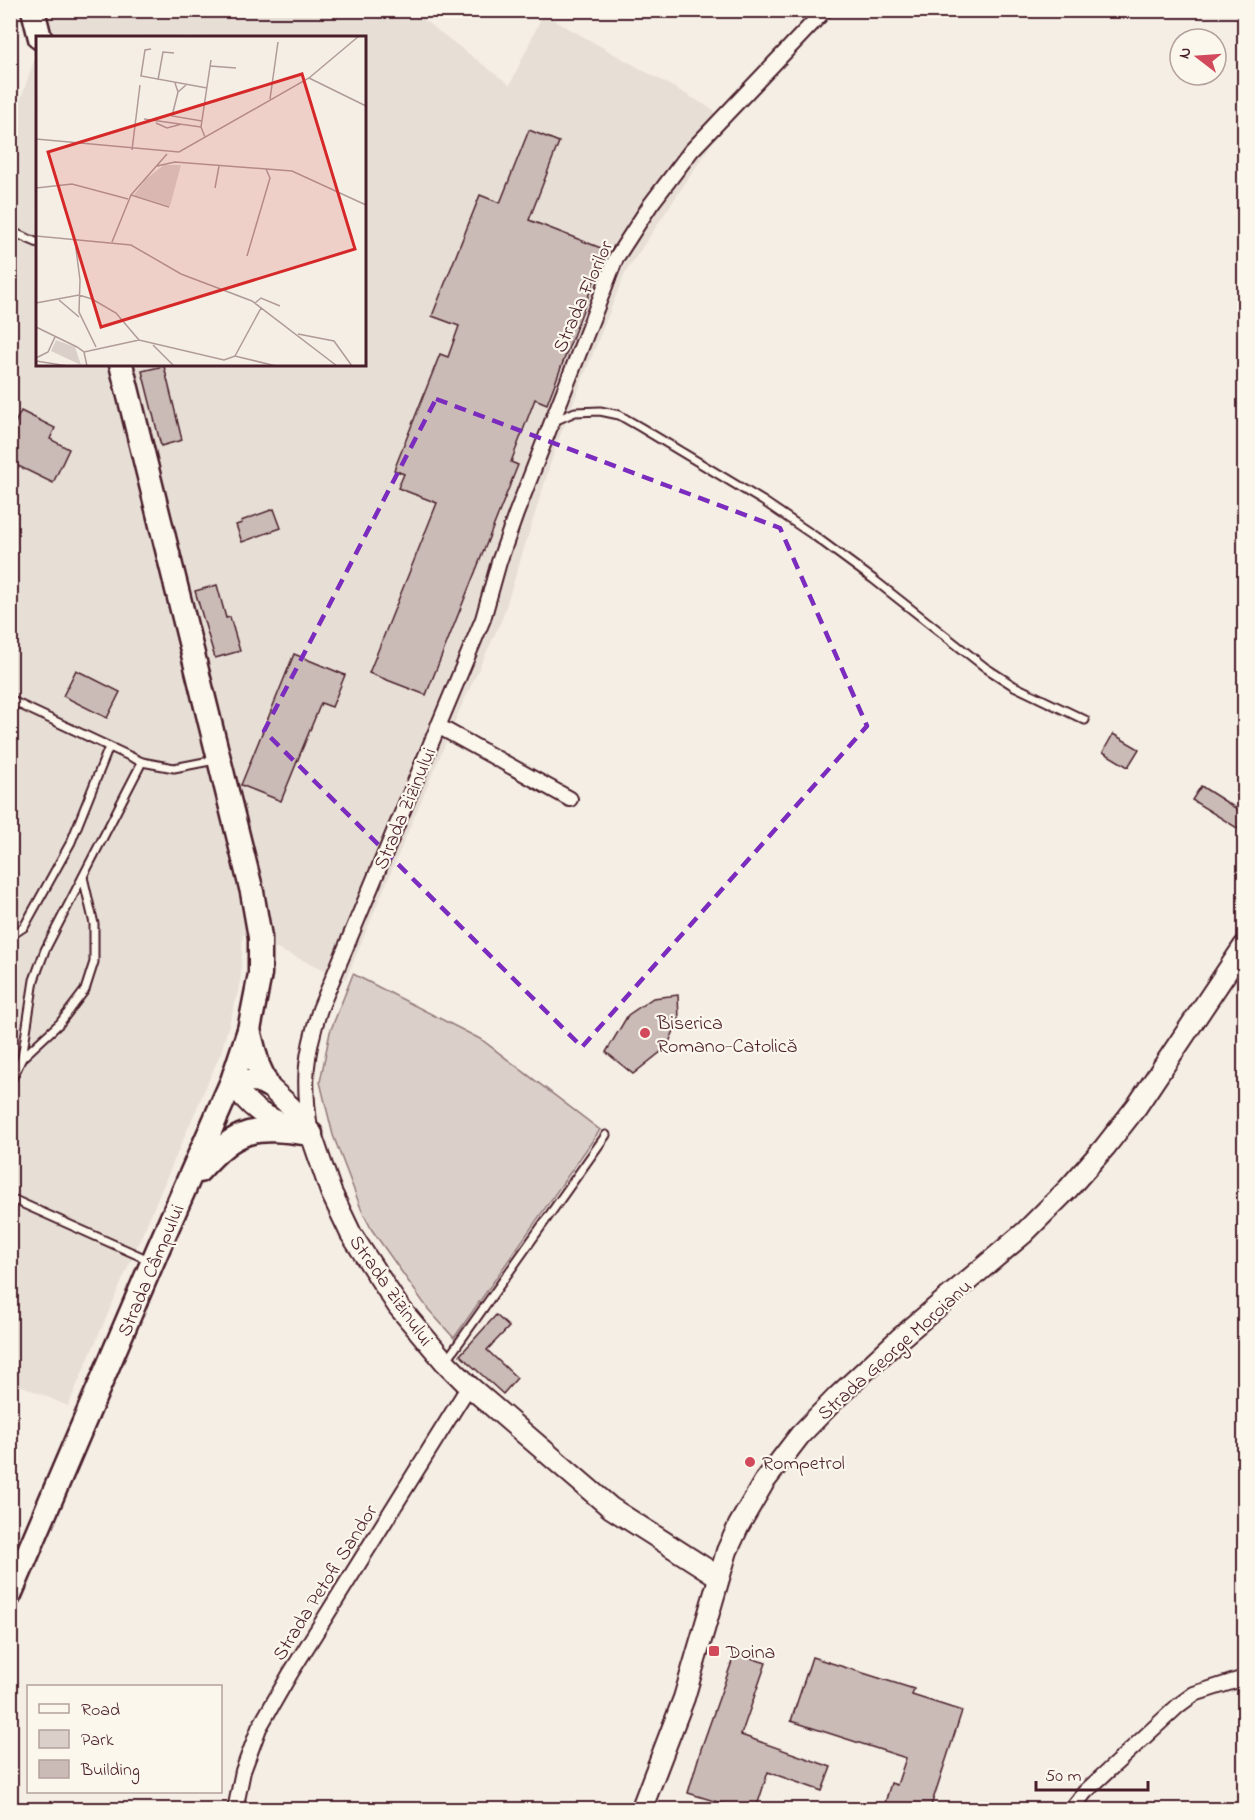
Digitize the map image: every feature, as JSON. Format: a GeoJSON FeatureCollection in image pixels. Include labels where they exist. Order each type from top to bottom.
{"type":"FeatureCollection","features":[{"type":"Feature","properties":{"kind":"main road"},"geometry":{"type":"LineString","coordinates":[[33,10],[40,36]]}},
{"type":"Feature","properties":{"kind":"main road","name":"Strada Câmpului"},"geometry":{"type":"LineString","coordinates":[[10,1595],[232,1081],[249,1030],[259,982],[260,938],[252,892],[121,366]]}},
{"type":"Feature","properties":{"kind":"main road","name":"Strada George Moroianu"},"geometry":{"type":"LineString","coordinates":[[641,1809],[684,1698],[727,1551],[739,1525],[779,1459],[838,1396],[899,1339],[1016,1240],[1068,1189],[1137,1106],[1245,946]]}},
{"type":"Feature","properties":{"kind":"main road"},"geometry":{"type":"LineString","coordinates":[[249,1030],[258,1065],[267,1085],[291,1107],[311,1134]]}},
{"type":"Feature","properties":{"kind":"main road"},"geometry":{"type":"LineString","coordinates":[[232,1081],[244,1101],[260,1113],[311,1134]]}},
{"type":"Feature","properties":{"kind":"main road"},"geometry":{"type":"LineString","coordinates":[[232,1081],[254,1081],[267,1085]]}},
{"type":"Feature","properties":{"kind":"main road"},"geometry":{"type":"LineString","coordinates":[[186,1186],[218,1150],[240,1134],[258,1130],[282,1130],[311,1134]]}},
{"type":"Feature","properties":{"kind":"main road","name":"Strada Zizinului"},"geometry":{"type":"LineString","coordinates":[[311,1134],[332,1192],[351,1234],[398,1306],[445,1362],[469,1386],[611,1508],[719,1577]]}},
{"type":"Feature","properties":{"kind":"street","name":"Strada Florilor"},"geometry":{"type":"LineString","coordinates":[[483,619],[499,562],[616,258],[651,204],[691,151],[825,10]]}},
{"type":"Feature","properties":{"kind":"street","name":"Strada Zizinului"},"geometry":{"type":"LineString","coordinates":[[311,1134],[305,1072],[310,1040],[320,1009],[483,619]]}},
{"type":"Feature","properties":{"kind":"street"},"geometry":{"type":"LineString","coordinates":[[438,726],[570,798]]}},
{"type":"Feature","properties":{"kind":"street","name":"Strada Petofi Sandor"},"geometry":{"type":"LineString","coordinates":[[235,1809],[243,1771],[259,1728],[296,1664],[469,1386]]}},
{"type":"Feature","properties":{"kind":"street"},"geometry":{"type":"LineString","coordinates":[[1071,1809],[1085,1792],[1179,1705],[1194,1694],[1245,1678]]}},
{"type":"Feature","properties":{"kind":"lane"},"geometry":{"type":"LineString","coordinates":[[10,231],[36,242]]}},
{"type":"Feature","properties":{"kind":"lane"},"geometry":{"type":"LineString","coordinates":[[551,422],[575,412],[600,411],[619,415],[743,488],[816,537],[1014,687],[1085,720]]}},
{"type":"Feature","properties":{"kind":"lane"},"geometry":{"type":"LineString","coordinates":[[10,700],[142,762],[174,768],[219,759]]}},
{"type":"Feature","properties":{"kind":"lane"},"geometry":{"type":"LineString","coordinates":[[10,930],[15,933],[24,927],[72,842],[109,747]]}},
{"type":"Feature","properties":{"kind":"lane"},"geometry":{"type":"LineString","coordinates":[[10,1083],[22,1058],[34,980],[45,950],[142,762]]}},
{"type":"Feature","properties":{"kind":"lane"},"geometry":{"type":"LineString","coordinates":[[22,1058],[60,1023],[85,990],[94,962],[94,924],[82,877]]}},
{"type":"Feature","properties":{"kind":"lane"},"geometry":{"type":"LineString","coordinates":[[445,1362],[606,1135]]}},
{"type":"Feature","properties":{"kind":"lane"},"geometry":{"type":"LineString","coordinates":[[10,1198],[153,1262]]}},
{"type":"Feature","properties":{"kind":"highlighted area"},"geometry":{"type":"Polygon","coordinates":[[[436,399],[780,528],[867,726],[582,1047],[264,731],[436,399]]]}},
{"type":"Feature","properties":{"kind":"shaded area"},"geometry":{"type":"Polygon","coordinates":[[[52,11],[412,11],[510,85],[543,14],[714,110],[718,134],[625,273],[556,446],[502,619],[456,718],[346,979],[243,934],[240,986],[221,1052],[68,1406],[11,1381],[10,130],[36,55],[36,366],[366,366],[366,36],[42,36],[52,11]]]}},
{"type":"Feature","properties":{"kind":"green space"},"geometry":{"type":"Polygon","coordinates":[[[353,974],[482,1040],[600,1130],[454,1338],[428,1309],[372,1230],[362,1211],[333,1135],[320,1082],[330,1032],[353,974]]]}},
{"type":"Feature","properties":{"kind":"building"},"geometry":{"type":"Polygon","coordinates":[[[529,130],[559,142],[529,220],[606,250],[547,404],[535,399],[511,462],[518,465],[426,695],[369,673],[437,503],[398,488],[404,474],[394,470],[440,354],[448,357],[459,326],[432,316],[480,195],[500,203],[529,130]]]}},
{"type":"Feature","properties":{"kind":"building"},"geometry":{"type":"Polygon","coordinates":[[[164,366],[182,440],[161,446],[142,371],[164,366]]]}},
{"type":"Feature","properties":{"kind":"building"},"geometry":{"type":"Polygon","coordinates":[[[21,411],[55,428],[50,439],[69,449],[53,483],[10,462],[10,433],[21,411]]]}},
{"type":"Feature","properties":{"kind":"building"},"geometry":{"type":"Polygon","coordinates":[[[274,509],[281,528],[242,542],[236,525],[274,509]]]}},
{"type":"Feature","properties":{"kind":"building"},"geometry":{"type":"Polygon","coordinates":[[[217,585],[226,618],[230,617],[240,651],[215,658],[195,591],[217,585]]]}},
{"type":"Feature","properties":{"kind":"building"},"geometry":{"type":"Polygon","coordinates":[[[294,654],[345,675],[332,707],[321,703],[281,801],[241,785],[294,654]]]}},
{"type":"Feature","properties":{"kind":"building"},"geometry":{"type":"Polygon","coordinates":[[[76,670],[120,692],[107,718],[63,696],[76,670]]]}},
{"type":"Feature","properties":{"kind":"building"},"geometry":{"type":"Polygon","coordinates":[[[1113,734],[1139,749],[1128,767],[1103,752],[1113,734]]]}},
{"type":"Feature","properties":{"kind":"building"},"geometry":{"type":"Polygon","coordinates":[[[1201,786],[1245,814],[1245,833],[1192,800],[1201,786]]]}},
{"type":"Feature","properties":{"kind":"building","name":"Biserica Romano-Catolică"},"geometry":{"type":"Polygon","coordinates":[[[678,995],[679,1019],[667,1047],[633,1074],[606,1052],[628,1015],[653,998],[678,995]]]}},
{"type":"Feature","properties":{"kind":"building"},"geometry":{"type":"Polygon","coordinates":[[[496,1315],[509,1327],[487,1350],[517,1378],[503,1394],[460,1355],[496,1315]]]}},
{"type":"Feature","properties":{"kind":"building"},"geometry":{"type":"Polygon","coordinates":[[[735,1653],[766,1663],[741,1735],[831,1767],[822,1791],[768,1772],[756,1809],[740,1809],[688,1793],[735,1653]]]}},
{"type":"Feature","properties":{"kind":"building"},"geometry":{"type":"Polygon","coordinates":[[[812,1657],[914,1689],[912,1695],[962,1711],[930,1809],[906,1809],[885,1803],[891,1783],[897,1785],[906,1758],[791,1721],[812,1657]]]}},
{"type":"Feature","properties":{"kind":"place","name":"Biserica Romano-Catolică"},"geometry":{"type":"Point","coordinates":[645,1033]}},
{"type":"Feature","properties":{"kind":"place","name":"Rompetrol"},"geometry":{"type":"Point","coordinates":[750,1462]}},
{"type":"Feature","properties":{"kind":"place","name":"Doina"},"geometry":{"type":"Point","coordinates":[714,1651]}}]}
